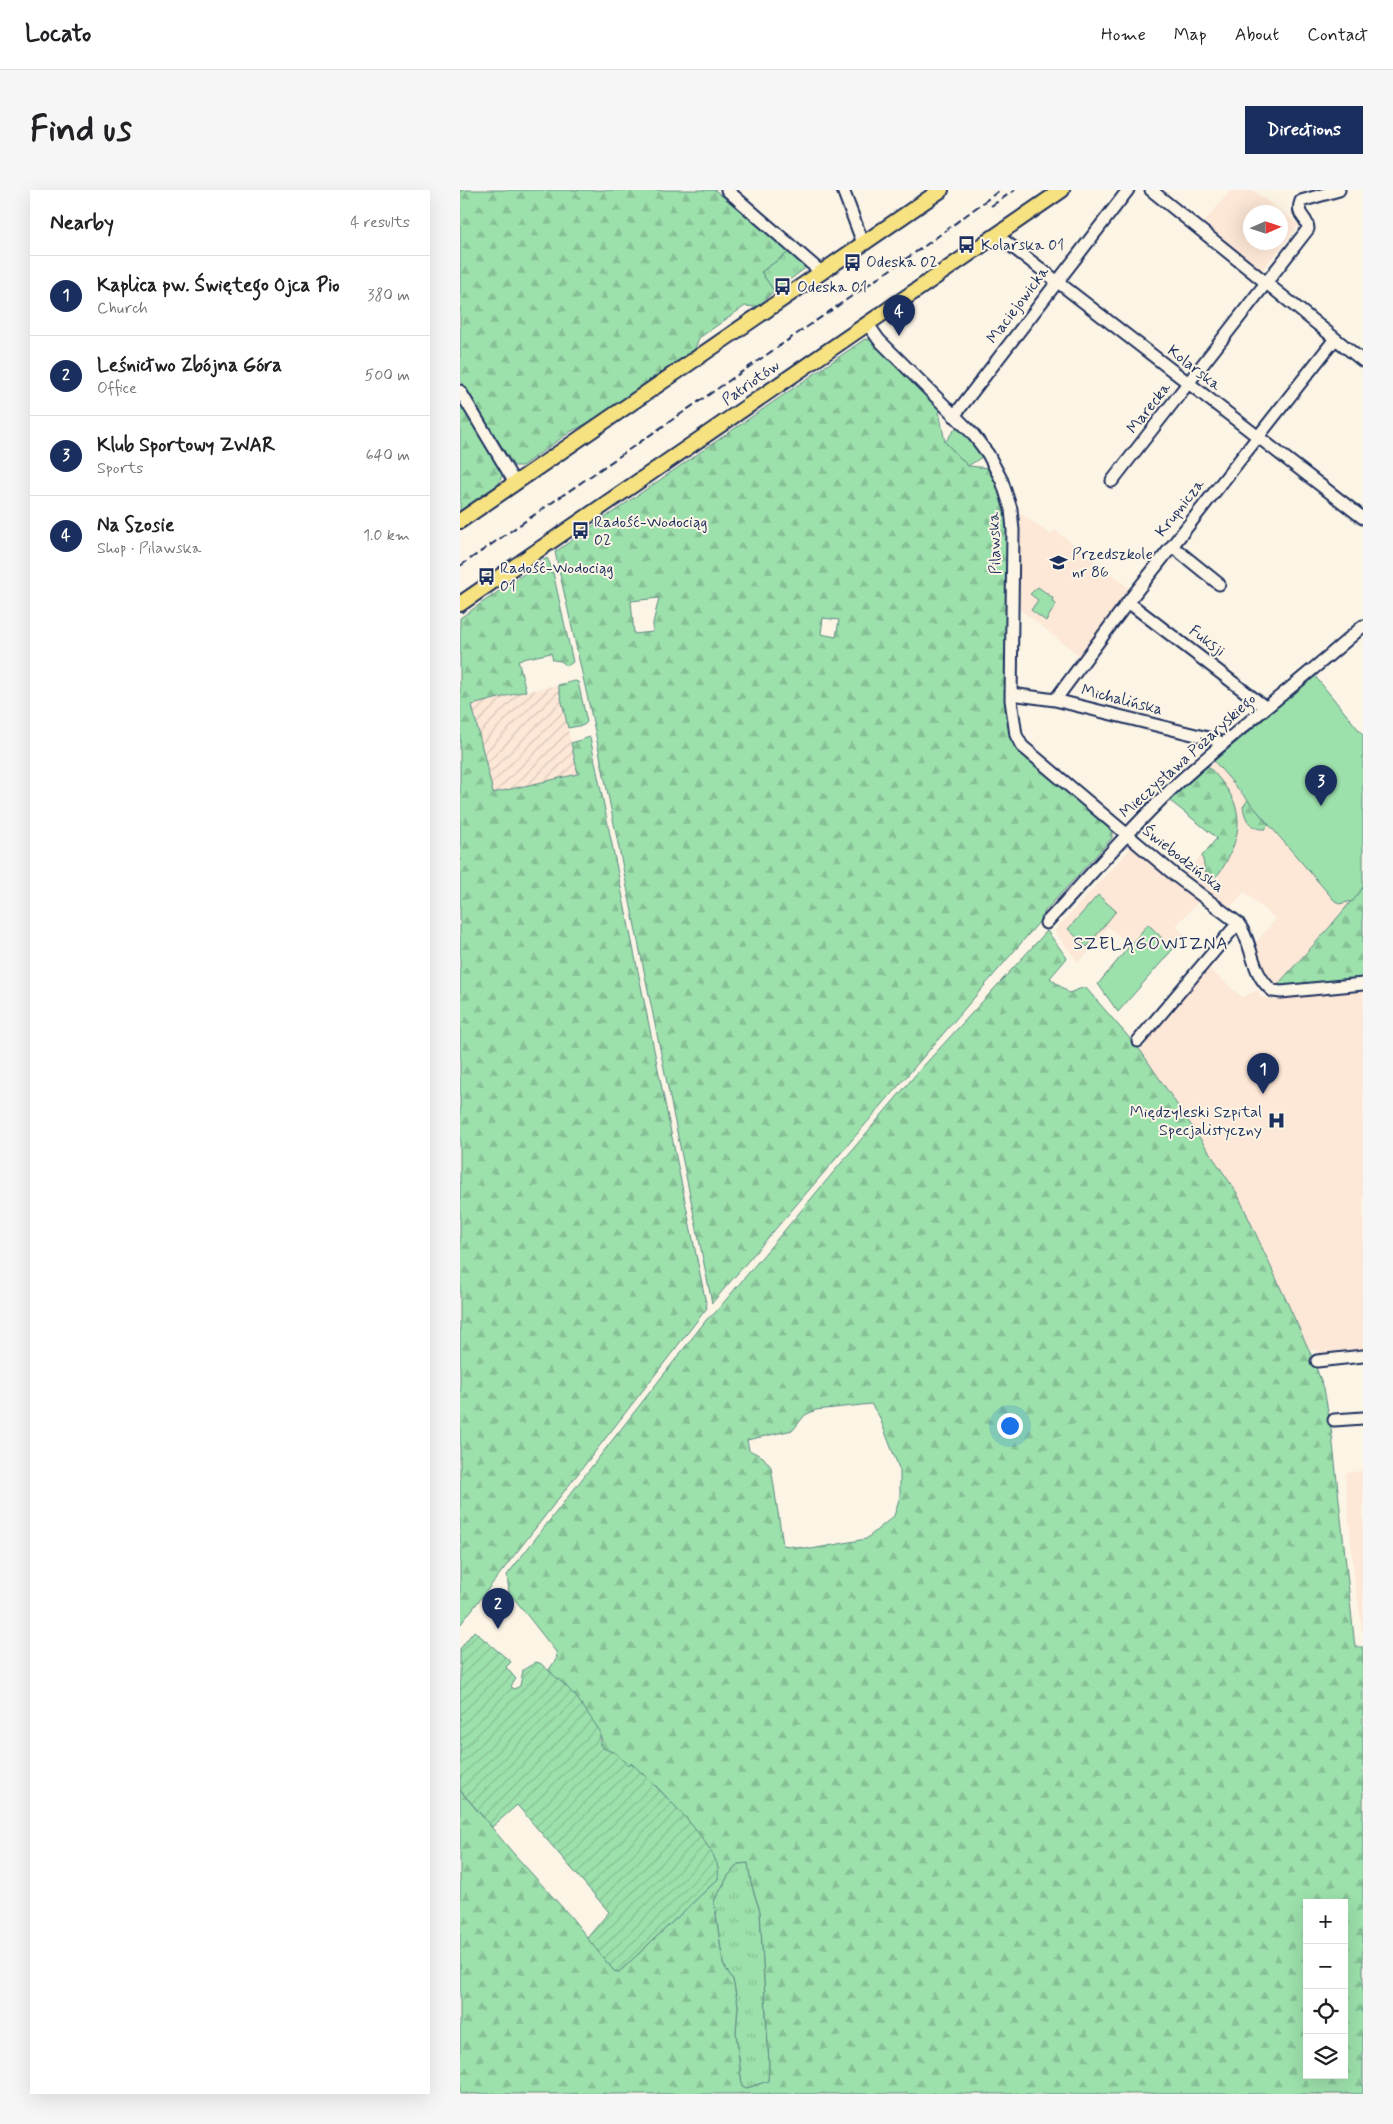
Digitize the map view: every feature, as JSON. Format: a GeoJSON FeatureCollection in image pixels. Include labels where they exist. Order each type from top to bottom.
{"type":"FeatureCollection","features":[{"type":"Feature","properties":{"kind":"main road"},"geometry":{"type":"LineString","coordinates":[[460,521],[940,190]]}},
{"type":"Feature","properties":{"kind":"main road","name":"Patriotów"},"geometry":{"type":"LineString","coordinates":[[460,604],[1062,190]]}},
{"type":"Feature","properties":{"kind":"street"},"geometry":{"type":"LineString","coordinates":[[727,190],[821,272]]}},
{"type":"Feature","properties":{"kind":"street"},"geometry":{"type":"LineString","coordinates":[[843,190],[863,243]]}},
{"type":"Feature","properties":{"kind":"street","name":"Maciejowicka"},"geometry":{"type":"LineString","coordinates":[[954,416],[1128,190]]}},
{"type":"Feature","properties":{"kind":"street"},"geometry":{"type":"LineString","coordinates":[[1151,190],[1363,361]]}},
{"type":"Feature","properties":{"kind":"street","name":"Marecka"},"geometry":{"type":"LineString","coordinates":[[1112,481],[1308,229],[1307,222],[1300,214],[1299,207],[1301,201],[1339,190]]}},
{"type":"Feature","properties":{"kind":"street","name":"Kolarska"},"geometry":{"type":"LineString","coordinates":[[1006,242],[1363,518]]}},
{"type":"Feature","properties":{"kind":"street","name":"Pilawska"},"geometry":{"type":"LineString","coordinates":[[868,323],[879,340],[972,433],[993,463],[1004,486],[1011,509],[1013,542],[1011,694]]}},
{"type":"Feature","properties":{"kind":"street","name":"Krupnicza"},"geometry":{"type":"LineString","coordinates":[[1055,700],[1128,602],[1334,339]]}},
{"type":"Feature","properties":{"kind":"street"},"geometry":{"type":"LineString","coordinates":[[460,391],[515,483]]}},
{"type":"Feature","properties":{"kind":"street"},"geometry":{"type":"LineString","coordinates":[[1172,546],[1219,584]]}},
{"type":"Feature","properties":{"kind":"street","name":"Fuksji"},"geometry":{"type":"LineString","coordinates":[[1128,602],[1265,707]]}},
{"type":"Feature","properties":{"kind":"street","name":"Mieczysława Pożaryskiego"},"geometry":{"type":"LineString","coordinates":[[1046,923],[1126,835],[1178,784],[1265,707],[1363,626]]}},
{"type":"Feature","properties":{"kind":"street","name":"Michalińska"},"geometry":{"type":"LineString","coordinates":[[1011,694],[1055,700],[1216,740],[1223,744]]}},
{"type":"Feature","properties":{"kind":"street","name":"Świebodzińska"},"geometry":{"type":"LineString","coordinates":[[1011,694],[1013,719],[1020,742],[1126,835],[1238,923],[1246,935],[1258,974],[1273,991],[1281,992],[1363,984]]}},
{"type":"Feature","properties":{"kind":"street"},"geometry":{"type":"LineString","coordinates":[[1138,1040],[1238,923]]}},
{"type":"Feature","properties":{"kind":"street"},"geometry":{"type":"LineString","coordinates":[[1318,1361],[1363,1356]]}},
{"type":"Feature","properties":{"kind":"street"},"geometry":{"type":"LineString","coordinates":[[1334,1420],[1363,1418]]}},
{"type":"Feature","properties":{"kind":"shaded area"},"geometry":{"type":"Polygon","coordinates":[[[1231,190],[1253,190],[1273,205],[1243,205],[1243,250],[1278,250],[1261,271],[1202,225],[1231,190]]]}},
{"type":"Feature","properties":{"kind":"shaded area"},"geometry":{"type":"Polygon","coordinates":[[[1288,217],[1299,225],[1288,238],[1288,217]]]}},
{"type":"Feature","properties":{"kind":"shaded area","name":"Przedszkole nr 86"},"geometry":{"type":"Polygon","coordinates":[[[1020,513],[1051,535],[1055,530],[1132,590],[1080,656],[1017,607],[1020,513]]]}},
{"type":"Feature","properties":{"kind":"shaded area"},"geometry":{"type":"Polygon","coordinates":[[[558,685],[578,774],[493,793],[472,704],[558,685]]]}},
{"type":"Feature","properties":{"kind":"shaded area"},"geometry":{"type":"Polygon","coordinates":[[[1214,761],[1334,900],[1339,903],[1353,901],[1279,983],[1280,988],[1271,984],[1258,961],[1256,947],[1253,946],[1276,919],[1244,892],[1229,909],[1183,876],[1217,838],[1169,800],[1214,761]]]}},
{"type":"Feature","properties":{"kind":"shaded area"},"geometry":{"type":"Polygon","coordinates":[[[1133,846],[1198,902],[1176,926],[1184,934],[1151,973],[1099,986],[1098,984],[1101,979],[1130,945],[1108,927],[1090,951],[1078,962],[1054,931],[1133,846]]]}},
{"type":"Feature","properties":{"kind":"shaded area","name":"Międzyleski Szpital Specjalistyczny"},"geometry":{"type":"Polygon","coordinates":[[[1205,965],[1242,997],[1258,990],[1261,997],[1274,1000],[1363,991],[1363,1349],[1319,1353],[1315,1349],[1309,1350],[1237,1193],[1140,1050],[1146,1045],[1150,1029],[1205,965]]]}},
{"type":"Feature","properties":{"kind":"shaded area"},"geometry":{"type":"Polygon","coordinates":[[[1363,1471],[1363,1633],[1354,1578],[1345,1473],[1363,1471]]]}},
{"type":"Feature","properties":{"kind":"green space"},"geometry":{"type":"Polygon","coordinates":[[[460,190],[715,190],[789,252],[761,272],[774,291],[757,307],[745,306],[699,338],[694,351],[597,418],[570,432],[522,466],[514,466],[460,380],[460,190]]]}},
{"type":"Feature","properties":{"kind":"green space"},"geometry":{"type":"Polygon","coordinates":[[[789,252],[807,267],[774,291],[761,272],[789,252]]]}},
{"type":"Feature","properties":{"kind":"green space"},"geometry":{"type":"Polygon","coordinates":[[[865,339],[874,341],[938,406],[945,442],[968,466],[990,468],[997,481],[1006,511],[1009,550],[1006,647],[1007,696],[1020,749],[1112,831],[1112,838],[1045,911],[1040,921],[712,1303],[595,731],[555,552],[865,339]],[[659,598],[631,601],[634,634],[653,632],[653,623],[659,598]],[[823,618],[821,634],[836,637],[839,620],[823,618]]]}},
{"type":"Feature","properties":{"kind":"green space"},"geometry":{"type":"Polygon","coordinates":[[[460,401],[503,472],[499,484],[460,511],[460,401]]]}},
{"type":"Feature","properties":{"kind":"green space"},"geometry":{"type":"Polygon","coordinates":[[[958,425],[985,455],[968,466],[945,442],[958,425]]]}},
{"type":"Feature","properties":{"kind":"green space"},"geometry":{"type":"Polygon","coordinates":[[[547,558],[552,568],[573,662],[567,666],[561,661],[553,660],[551,653],[518,660],[526,691],[472,705],[493,793],[578,774],[571,743],[590,737],[707,1308],[460,1625],[460,618],[547,558]]]}},
{"type":"Feature","properties":{"kind":"green space"},"geometry":{"type":"Polygon","coordinates":[[[1038,587],[1053,598],[1052,601],[1056,604],[1046,621],[1031,610],[1038,600],[1030,594],[1038,587]]]}},
{"type":"Feature","properties":{"kind":"green space"},"geometry":{"type":"Polygon","coordinates":[[[1315,676],[1363,735],[1363,887],[1353,901],[1339,904],[1214,761],[1315,676]]]}},
{"type":"Feature","properties":{"kind":"green space"},"geometry":{"type":"Polygon","coordinates":[[[578,682],[587,722],[584,725],[568,728],[558,685],[578,682]]]}},
{"type":"Feature","properties":{"kind":"green space"},"geometry":{"type":"Polygon","coordinates":[[[1208,766],[1232,797],[1238,817],[1238,828],[1230,854],[1220,872],[1211,880],[1207,878],[1202,856],[1217,838],[1169,800],[1208,766]]]}},
{"type":"Feature","properties":{"kind":"green space"},"geometry":{"type":"Polygon","coordinates":[[[1248,800],[1269,825],[1265,829],[1252,826],[1247,820],[1243,807],[1248,800]]]}},
{"type":"Feature","properties":{"kind":"green space"},"geometry":{"type":"Polygon","coordinates":[[[1363,887],[1363,980],[1280,988],[1279,983],[1363,887]]]}},
{"type":"Feature","properties":{"kind":"green space"},"geometry":{"type":"Polygon","coordinates":[[[1098,895],[1116,911],[1087,947],[1068,929],[1098,895]]]}},
{"type":"Feature","properties":{"kind":"green space"},"geometry":{"type":"Polygon","coordinates":[[[1148,924],[1173,949],[1118,1012],[1098,984],[1148,924]]]}},
{"type":"Feature","properties":{"kind":"green space"},"geometry":{"type":"Polygon","coordinates":[[[1047,931],[1067,958],[1050,978],[1069,993],[1085,987],[1140,1050],[1237,1193],[1309,1350],[1324,1388],[1332,1435],[1355,1647],[1363,1647],[1363,2094],[460,2094],[460,1790],[571,1917],[614,1971],[619,1972],[718,1879],[713,1855],[682,1814],[655,1785],[628,1766],[615,1753],[604,1750],[600,1745],[602,1739],[556,1678],[548,1671],[557,1658],[556,1652],[509,1592],[507,1575],[707,1319],[714,1314],[917,1073],[1047,931]],[[871,1404],[816,1410],[805,1415],[793,1430],[747,1440],[749,1450],[763,1457],[771,1467],[783,1545],[811,1549],[866,1539],[894,1516],[900,1496],[900,1471],[879,1416],[871,1404]],[[748,1863],[738,1864],[728,1876],[714,1901],[723,1964],[733,1980],[738,2005],[736,2033],[742,2086],[747,2088],[768,2081],[769,2063],[760,1911],[751,1883],[748,1863]]]}},
{"type":"Feature","properties":{"kind":"green space"},"geometry":{"type":"Polygon","coordinates":[[[474,1631],[511,1662],[506,1667],[516,1679],[511,1686],[514,1689],[520,1686],[523,1670],[536,1662],[540,1663],[566,1686],[577,1698],[600,1731],[600,1745],[615,1753],[628,1765],[631,1763],[653,1784],[681,1812],[714,1856],[718,1869],[718,1879],[619,1972],[614,1971],[587,1938],[609,1912],[517,1805],[492,1827],[460,1790],[460,1649],[474,1631]]]}},
{"type":"Feature","properties":{"kind":"green space"},"geometry":{"type":"Polygon","coordinates":[[[749,1863],[751,1883],[760,1911],[769,2081],[747,2088],[742,2087],[736,2033],[738,2005],[733,1980],[723,1964],[714,1901],[728,1876],[738,1864],[749,1863]]]}},
{"type":"Feature","properties":{"kind":"railway"},"geometry":{"type":"LineString","coordinates":[[460,566],[926,245],[1000,190]]}},
{"type":"Feature","properties":{"kind":"railway"},"geometry":{"type":"LineString","coordinates":[[991,206],[1015,190]]}},
{"type":"Feature","properties":{"kind":"place","name":"Kolarska 01"},"geometry":{"type":"Point","coordinates":[967,245]}},
{"type":"Feature","properties":{"kind":"place","name":"Odeska 02"},"geometry":{"type":"Point","coordinates":[852,262]}},
{"type":"Feature","properties":{"kind":"place","name":"Odeska 01"},"geometry":{"type":"Point","coordinates":[783,287]}},
{"type":"Feature","properties":{"kind":"place","name":"Na Szosie"},"geometry":{"type":"Point","coordinates":[899,336]}},
{"type":"Feature","properties":{"kind":"place","name":"Radość-Wodociąg 02"},"geometry":{"type":"Point","coordinates":[580,531]}},
{"type":"Feature","properties":{"kind":"place","name":"Przedszkole nr 86"},"geometry":{"type":"Point","coordinates":[1058,563]}},
{"type":"Feature","properties":{"kind":"place","name":"Radość-Wodociąg 01"},"geometry":{"type":"Point","coordinates":[486,577]}},
{"type":"Feature","properties":{"kind":"place","name":"Klub Sportowy ZWAR"},"geometry":{"type":"Point","coordinates":[1321,806]}},
{"type":"Feature","properties":{"kind":"place","name":"Kaplica pw. Świętego Ojca Pio"},"geometry":{"type":"Point","coordinates":[1263,1094]}},
{"type":"Feature","properties":{"kind":"place","name":"Międzyleski Szpital Specjalistyczny"},"geometry":{"type":"Point","coordinates":[1276,1121]}},
{"type":"Feature","properties":{"kind":"place","name":"Leśnictwo Zbójna Góra"},"geometry":{"type":"Point","coordinates":[498,1629]}},
{"type":"Feature","properties":{"kind":"district","name":"SZELĄGOWIZNA"},"geometry":{"type":"Point","coordinates":[1151,944]}}]}
